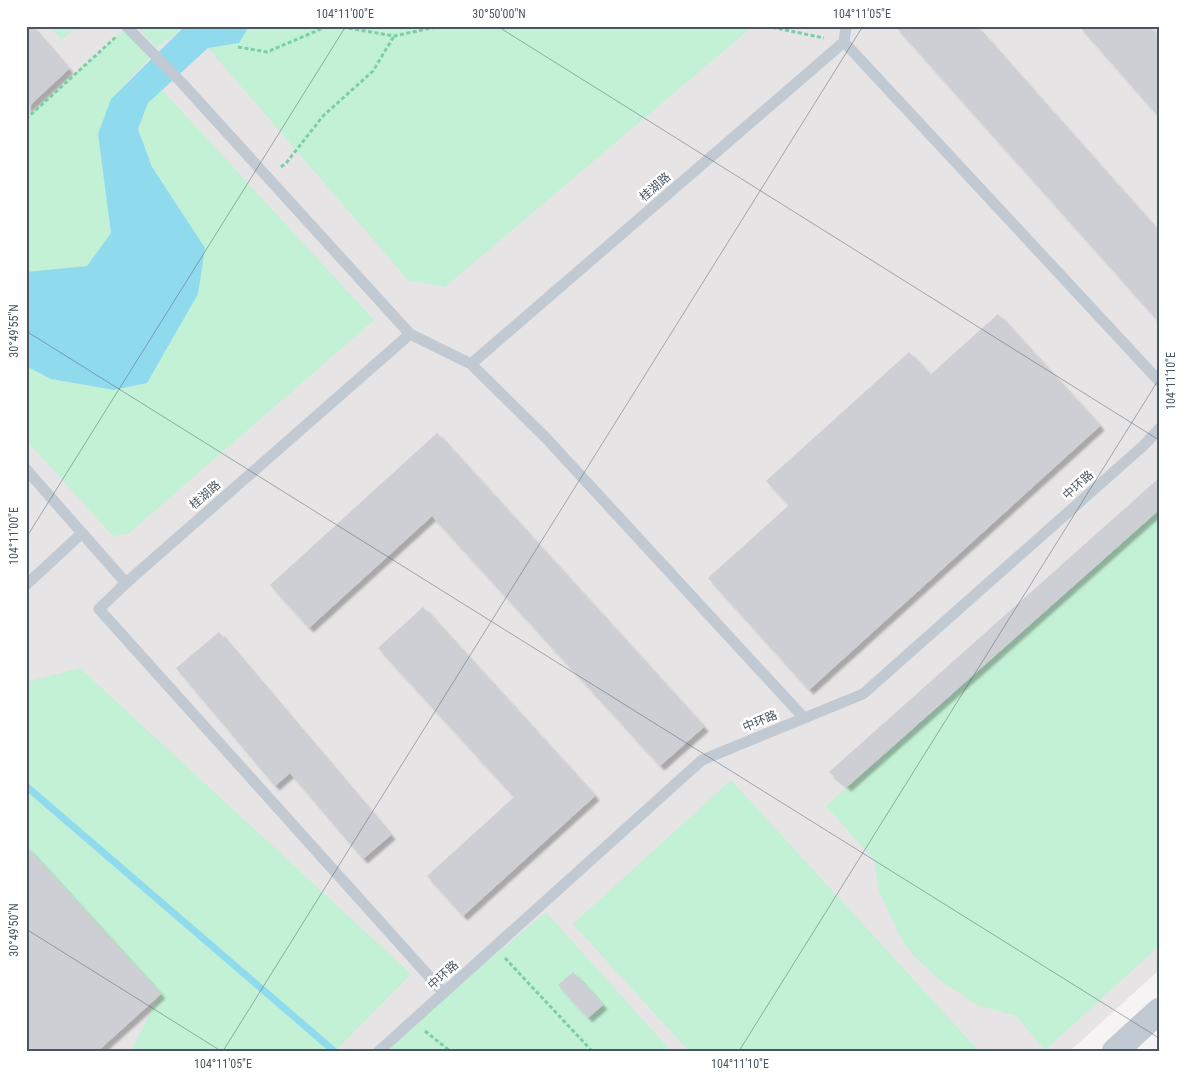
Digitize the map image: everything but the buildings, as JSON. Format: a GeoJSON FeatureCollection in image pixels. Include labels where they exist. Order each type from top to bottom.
{"type":"FeatureCollection","features":[{"type":"Feature","properties":{"kind":"street"},"geometry":{"type":"LineString","coordinates":[[1115,1051],[1159,1011]]}},
{"type":"Feature","properties":{"kind":"lane"},"geometry":{"type":"LineString","coordinates":[[846,26],[844,42],[1159,381]]}},
{"type":"Feature","properties":{"kind":"lane"},"geometry":{"type":"LineString","coordinates":[[127,27],[181,82],[410,334],[471,364],[546,438],[804,718]]}},
{"type":"Feature","properties":{"kind":"lane","name":"桂湖路"},"geometry":{"type":"LineString","coordinates":[[471,364],[844,42]]}},
{"type":"Feature","properties":{"kind":"lane","name":"桂湖路"},"geometry":{"type":"LineString","coordinates":[[410,334],[126,583],[99,609],[444,993]]}},
{"type":"Feature","properties":{"kind":"lane","name":"中环路"},"geometry":{"type":"LineString","coordinates":[[380,1051],[702,760],[863,694],[1159,430]]}},
{"type":"Feature","properties":{"kind":"lane"},"geometry":{"type":"LineString","coordinates":[[26,469],[126,583]]}},
{"type":"Feature","properties":{"kind":"lane"},"geometry":{"type":"LineString","coordinates":[[26,585],[82,533]]}},
{"type":"Feature","properties":{"kind":"path"},"geometry":{"type":"LineString","coordinates":[[238,47],[267,52],[328,26]]}},
{"type":"Feature","properties":{"kind":"path"},"geometry":{"type":"LineString","coordinates":[[336,26],[394,36],[441,26]]}},
{"type":"Feature","properties":{"kind":"path"},"geometry":{"type":"LineString","coordinates":[[766,26],[844,42]]}},
{"type":"Feature","properties":{"kind":"path"},"geometry":{"type":"LineString","coordinates":[[26,119],[127,27]]}},
{"type":"Feature","properties":{"kind":"path"},"geometry":{"type":"LineString","coordinates":[[269,178],[287,162],[323,116],[373,71],[394,36]]}},
{"type":"Feature","properties":{"kind":"path"},"geometry":{"type":"LineString","coordinates":[[494,947],[592,1051]]}},
{"type":"Feature","properties":{"kind":"path"},"geometry":{"type":"LineString","coordinates":[[413,1021],[450,1051]]}},
{"type":"Feature","properties":{"kind":"shaded area"},"geometry":{"type":"Polygon","coordinates":[[[26,26],[1159,26],[1159,970],[1070,1051],[26,1051],[26,26]]]}},
{"type":"Feature","properties":{"kind":"green space"},"geometry":{"type":"Polygon","coordinates":[[[49,26],[77,26],[62,40],[49,26]]]}},
{"type":"Feature","properties":{"kind":"green space"},"geometry":{"type":"Polygon","coordinates":[[[137,26],[183,26],[183,28],[156,48],[137,26]]]}},
{"type":"Feature","properties":{"kind":"green space"},"geometry":{"type":"Polygon","coordinates":[[[249,26],[753,26],[445,287],[408,280],[208,48],[239,43],[249,26]]]}},
{"type":"Feature","properties":{"kind":"green space"},"geometry":{"type":"Polygon","coordinates":[[[127,27],[154,53],[111,99],[98,133],[111,233],[87,266],[26,272],[26,119],[127,27]]]}},
{"type":"Feature","properties":{"kind":"green space"},"geometry":{"type":"Polygon","coordinates":[[[162,90],[374,320],[128,534],[113,536],[26,440],[26,366],[51,379],[114,390],[147,383],[205,248],[152,167],[138,129],[148,103],[162,90]]]}},
{"type":"Feature","properties":{"kind":"green space"},"geometry":{"type":"Polygon","coordinates":[[[1159,510],[1159,946],[1045,1050],[1016,1016],[977,1005],[942,982],[915,957],[903,942],[879,891],[874,860],[826,806],[1159,510]]]}},
{"type":"Feature","properties":{"kind":"green space"},"geometry":{"type":"Polygon","coordinates":[[[80,668],[411,974],[335,1051],[131,1051],[160,994],[26,846],[26,682],[80,668]]]}},
{"type":"Feature","properties":{"kind":"green space"},"geometry":{"type":"Polygon","coordinates":[[[731,780],[979,1051],[689,1051],[573,924],[731,780]]]}},
{"type":"Feature","properties":{"kind":"green space"},"geometry":{"type":"Polygon","coordinates":[[[546,912],[671,1051],[380,1051],[546,912]]]}},
{"type":"Feature","properties":{"kind":"water"},"geometry":{"type":"Polygon","coordinates":[[[183,26],[249,26],[239,43],[208,48],[148,103],[138,129],[152,167],[205,248],[198,294],[147,383],[114,390],[51,379],[26,366],[26,272],[87,266],[111,233],[98,134],[111,99],[183,26]]]}},
{"type":"Feature","properties":{"kind":"waterway"},"geometry":{"type":"LineString","coordinates":[[26,786],[334,1051]]}}]}
